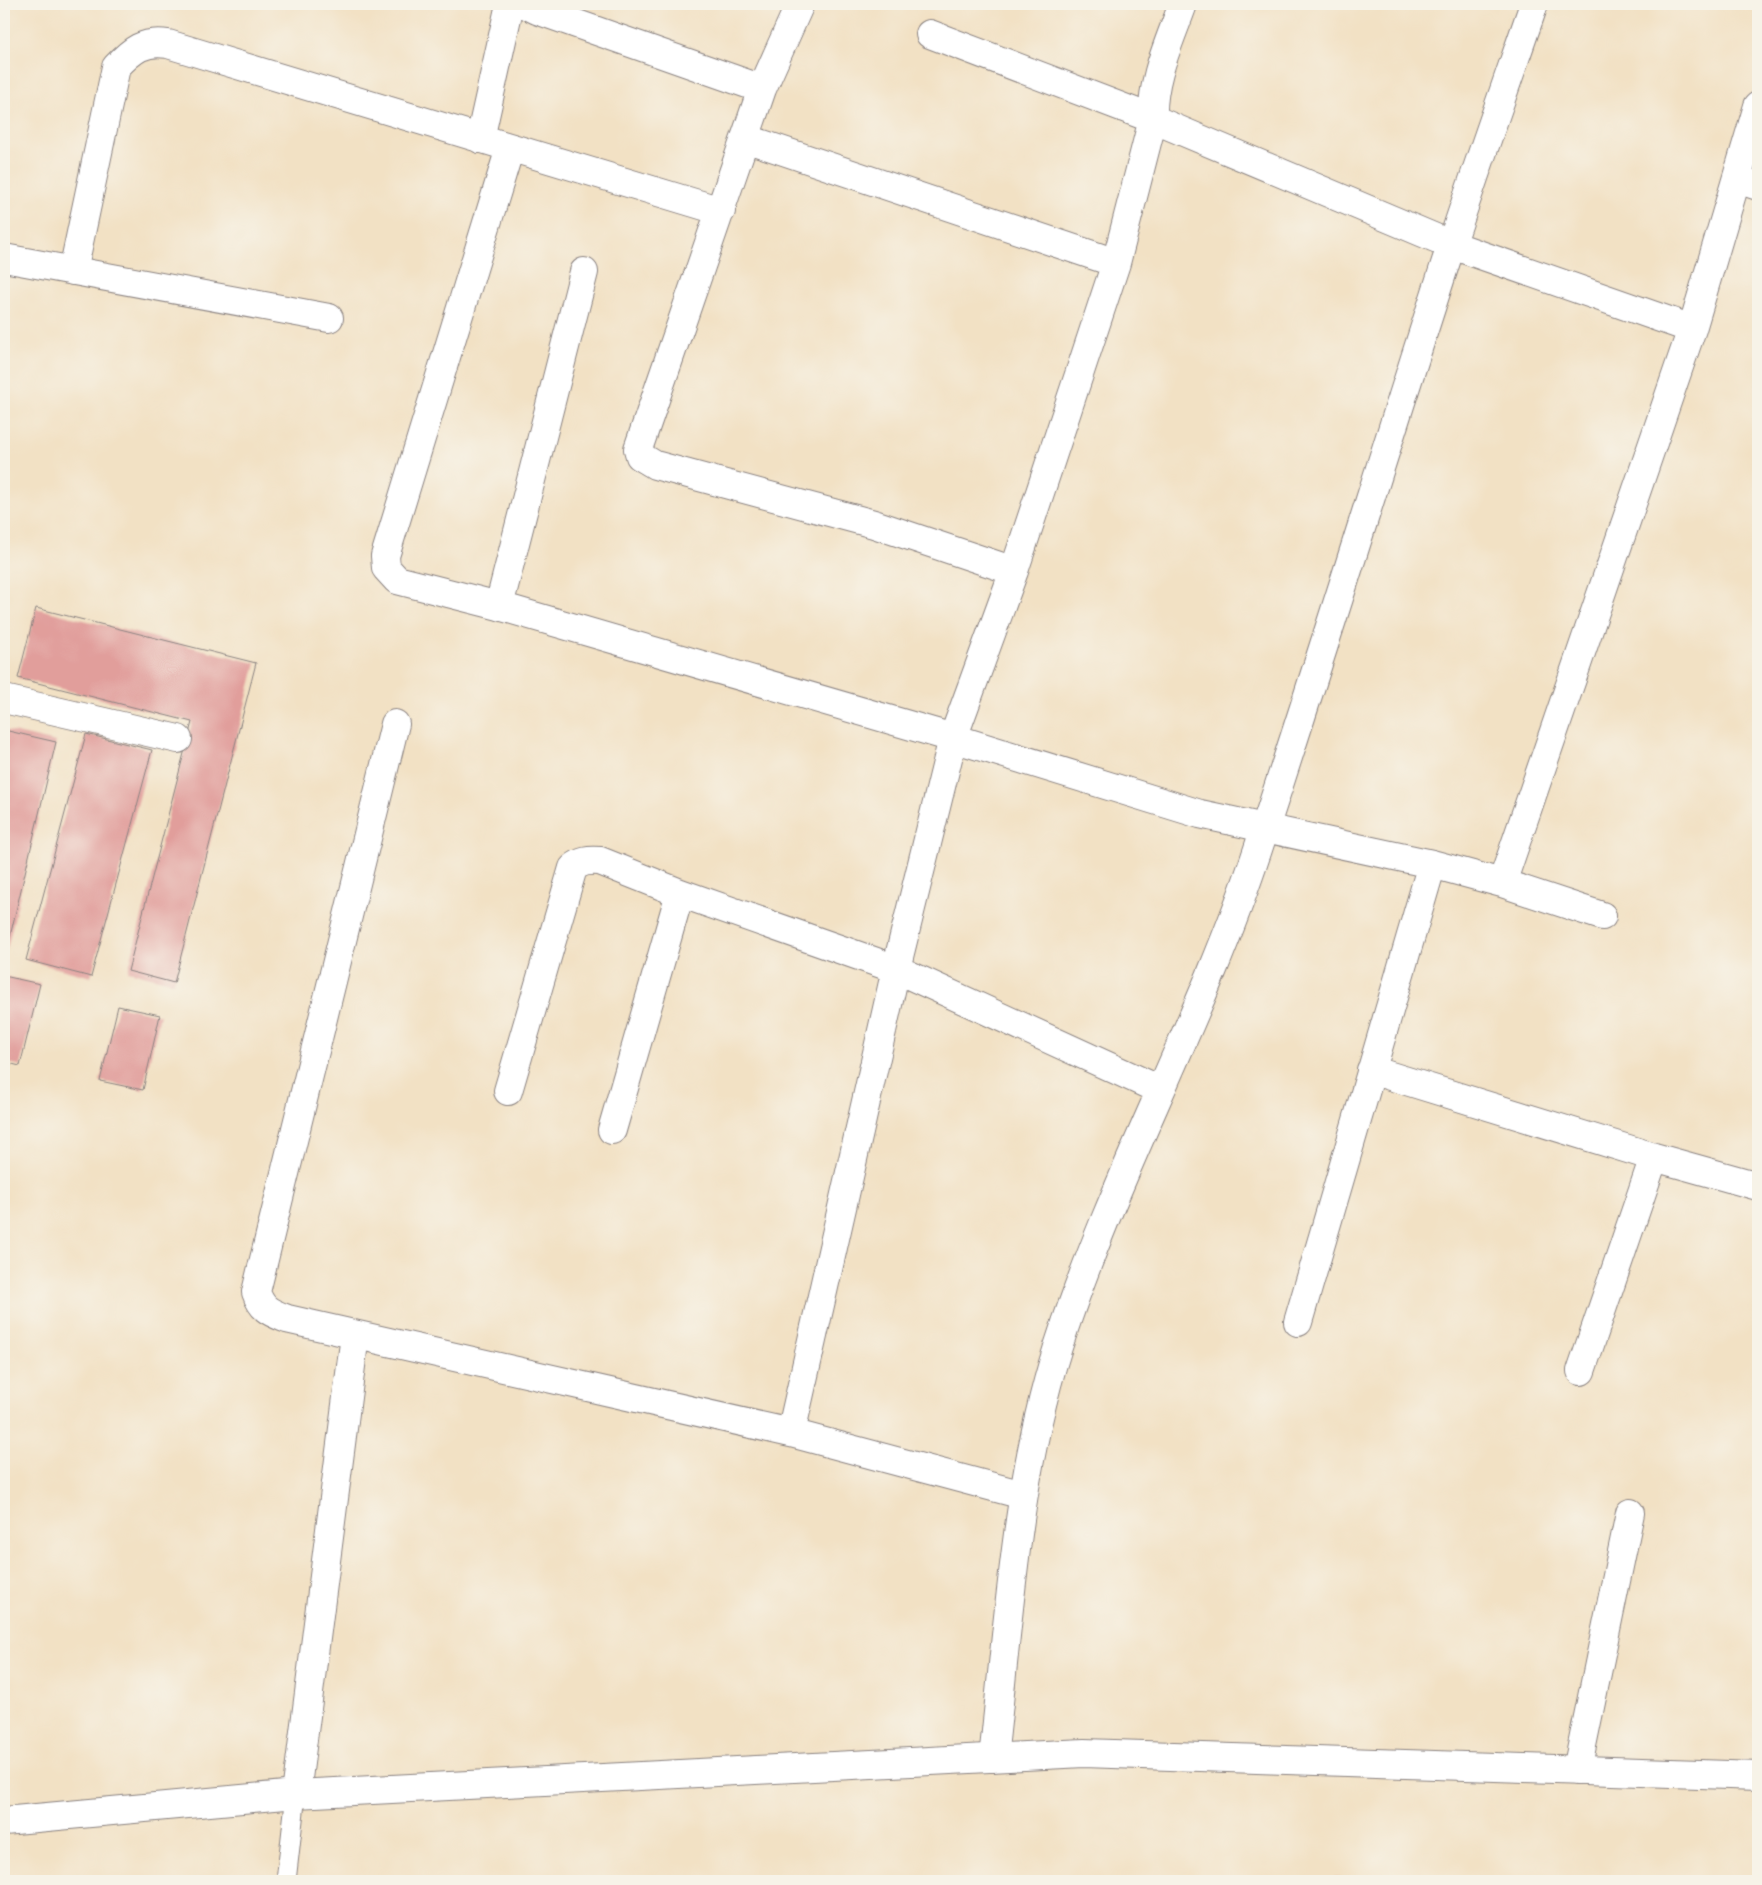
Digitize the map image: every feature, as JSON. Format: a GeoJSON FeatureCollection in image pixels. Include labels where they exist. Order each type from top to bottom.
{"type":"FeatureCollection","features":[{"type":"Feature","properties":{"kind":"street"},"geometry":{"type":"LineString","coordinates":[[480,139],[510,4]]}},
{"type":"Feature","properties":{"kind":"street"},"geometry":{"type":"LineString","coordinates":[[525,4],[762,89]]}},
{"type":"Feature","properties":{"kind":"street"},"geometry":{"type":"LineString","coordinates":[[800,4],[762,89],[638,449],[640,456],[655,465],[874,524],[1014,571]]}},
{"type":"Feature","properties":{"kind":"street"},"geometry":{"type":"LineString","coordinates":[[791,1433],[896,969],[953,738],[1014,571],[1116,263],[1153,119],[1152,100],[1156,80],[1184,4]]}},
{"type":"Feature","properties":{"kind":"street"},"geometry":{"type":"LineString","coordinates":[[993,1758],[1023,1495],[1032,1440],[1072,1306],[1160,1090],[1210,981],[1264,830],[1452,245],[1534,4]]}},
{"type":"Feature","properties":{"kind":"street"},"geometry":{"type":"LineString","coordinates":[[930,34],[1153,119],[1452,245],[1692,329]]}},
{"type":"Feature","properties":{"kind":"street"},"geometry":{"type":"LineString","coordinates":[[73,271],[116,67],[130,52],[141,45],[156,42],[168,44],[721,211]]}},
{"type":"Feature","properties":{"kind":"street"},"geometry":{"type":"LineString","coordinates":[[1502,883],[1692,329],[1747,183],[1758,106]]}},
{"type":"Feature","properties":{"kind":"street"},"geometry":{"type":"LineString","coordinates":[[745,138],[1116,263]]}},
{"type":"Feature","properties":{"kind":"street"},"geometry":{"type":"LineString","coordinates":[[510,148],[385,556],[386,568],[397,580],[499,606],[953,738],[1200,814],[1264,830],[1432,864],[1502,883],[1602,916]]}},
{"type":"Feature","properties":{"kind":"street"},"geometry":{"type":"LineString","coordinates":[[4,258],[329,318]]}},
{"type":"Feature","properties":{"kind":"street"},"geometry":{"type":"LineString","coordinates":[[499,606],[584,272]]}},
{"type":"Feature","properties":{"kind":"street"},"geometry":{"type":"LineString","coordinates":[[4,699],[178,739]]}},
{"type":"Feature","properties":{"kind":"street"},"geometry":{"type":"LineString","coordinates":[[395,724],[256,1292],[260,1304],[272,1313],[287,1319],[791,1433],[1023,1495]]}},
{"type":"Feature","properties":{"kind":"street"},"geometry":{"type":"LineString","coordinates":[[508,1091],[573,868],[580,862],[600,861],[680,893],[896,969],[1160,1090]]}},
{"type":"Feature","properties":{"kind":"street"},"geometry":{"type":"LineString","coordinates":[[1298,1322],[1432,864]]}},
{"type":"Feature","properties":{"kind":"street"},"geometry":{"type":"LineString","coordinates":[[612,1130],[680,893]]}},
{"type":"Feature","properties":{"kind":"street"},"geometry":{"type":"LineString","coordinates":[[1371,1070],[1654,1157],[1758,1186]]}},
{"type":"Feature","properties":{"kind":"street"},"geometry":{"type":"LineString","coordinates":[[1581,1371],[1654,1157]]}},
{"type":"Feature","properties":{"kind":"street"},"geometry":{"type":"LineString","coordinates":[[296,1794],[355,1335]]}},
{"type":"Feature","properties":{"kind":"street"},"geometry":{"type":"LineString","coordinates":[[1576,1770],[1630,1513]]}},
{"type":"Feature","properties":{"kind":"street"},"geometry":{"type":"LineString","coordinates":[[4,1821],[296,1794],[1084,1753],[1758,1776]]}},
{"type":"Feature","properties":{"kind":"lane"},"geometry":{"type":"LineString","coordinates":[[286,1881],[296,1794]]}},
{"type":"Feature","properties":{"kind":"building"},"geometry":{"type":"Polygon","coordinates":[[[36,608],[256,663],[174,983],[128,971],[192,722],[18,678],[36,608]]]}},
{"type":"Feature","properties":{"kind":"building"},"geometry":{"type":"Polygon","coordinates":[[[4,730],[56,742],[7,949],[4,948],[4,730]]]}},
{"type":"Feature","properties":{"kind":"building"},"geometry":{"type":"Polygon","coordinates":[[[86,734],[152,750],[91,977],[26,960],[86,734]]]}},
{"type":"Feature","properties":{"kind":"building"},"geometry":{"type":"Polygon","coordinates":[[[4,976],[40,984],[20,1066],[4,1062],[4,976]]]}},
{"type":"Feature","properties":{"kind":"building"},"geometry":{"type":"Polygon","coordinates":[[[118,1006],[160,1015],[143,1090],[100,1081],[118,1006]]]}},
{"type":"Feature","properties":{"kind":"building"},"geometry":{"type":"Polygon","coordinates":[[[4,1405],[9,1405],[5,1443],[4,1443],[4,1405]]]}},
{"type":"Feature","properties":{"kind":"building"},"geometry":{"type":"Polygon","coordinates":[[[1335,1877],[1360,1880],[1360,1881],[1335,1881],[1335,1877]]]}}]}
